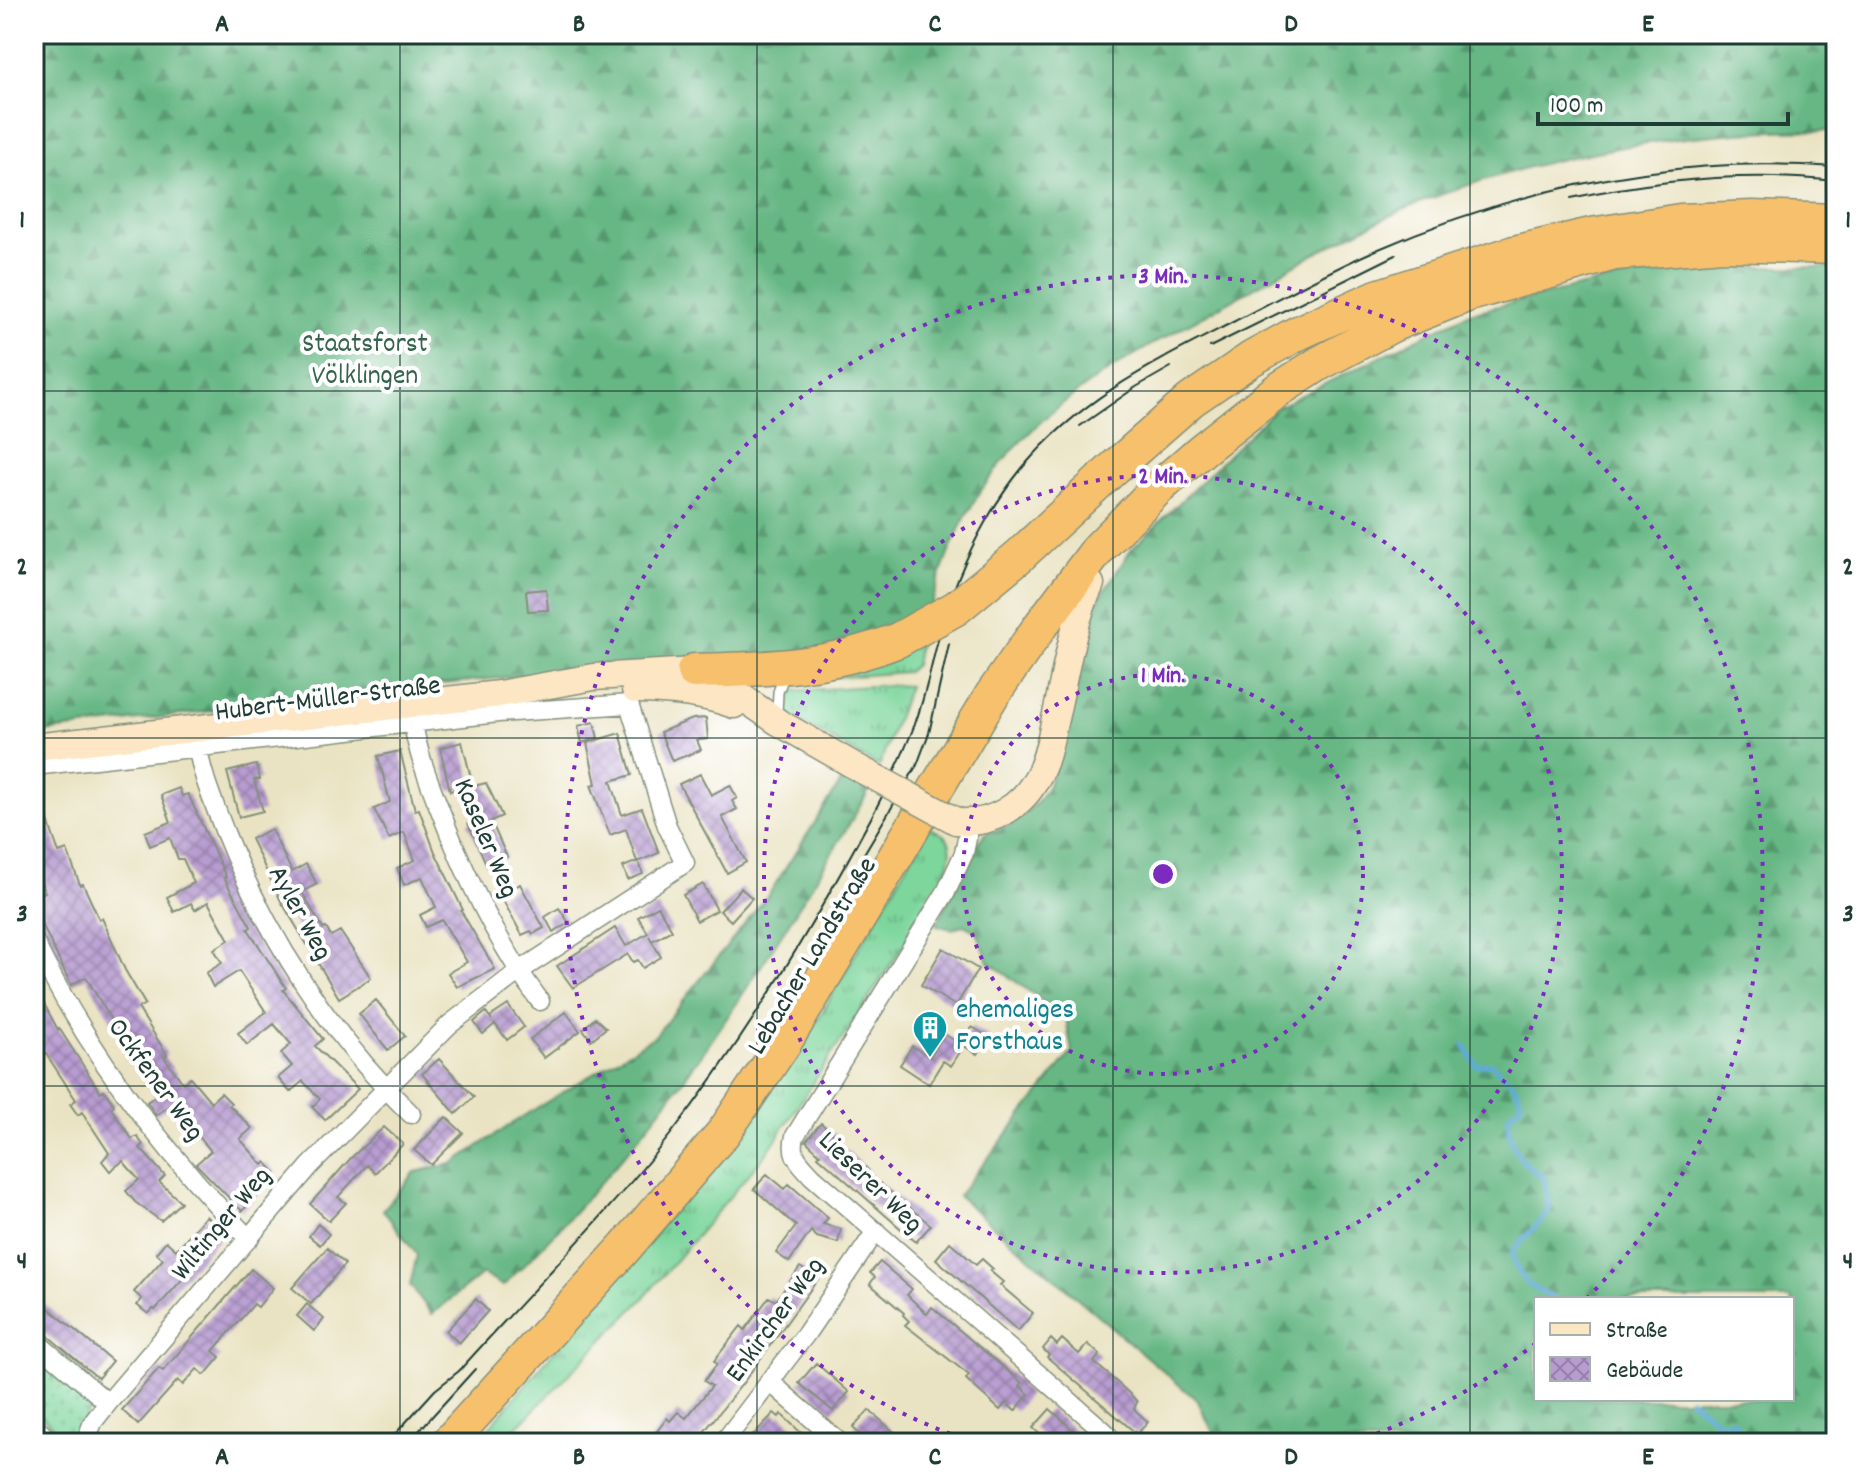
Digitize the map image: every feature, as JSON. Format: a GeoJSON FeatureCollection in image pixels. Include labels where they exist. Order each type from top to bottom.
{"type":"FeatureCollection","features":[{"type":"Feature","properties":{"kind":"highway"},"geometry":{"type":"LineString","coordinates":[[694,671],[789,668],[849,658],[898,640],[956,608],[1018,557],[1191,400],[1251,359],[1298,333],[1377,297],[1514,253],[1591,235],[1680,221],[1753,218],[1836,221]]}},
{"type":"Feature","properties":{"kind":"highway","name":"Lebacher Landstraße"},"geometry":{"type":"LineString","coordinates":[[448,1443],[613,1261],[724,1132],[784,1043],[992,695],[1099,548],[1156,490],[1202,450],[1278,390],[1360,340],[1456,299],[1519,278],[1615,253],[1722,244],[1836,247]]}},
{"type":"Feature","properties":{"kind":"highway","name":"Lebacher Landstraße"},"geometry":{"type":"LineString","coordinates":[[422,1443],[609,1238],[709,1121],[768,1034],[985,674],[1066,563],[1101,521],[1172,447],[1224,404],[1307,348],[1378,309],[1479,265]]}},
{"type":"Feature","properties":{"kind":"highway"},"geometry":{"type":"LineString","coordinates":[[1091,584],[1141,521],[1156,490]]}},
{"type":"Feature","properties":{"kind":"main road"},"geometry":{"type":"LineString","coordinates":[[963,822],[995,816],[1013,807],[1038,776],[1049,746],[1081,610],[1091,584]]}},
{"type":"Feature","properties":{"kind":"main road","name":"Hubert-Müller-Straße"},"geometry":{"type":"LineString","coordinates":[[34,747],[499,694],[594,677],[694,671],[762,708],[778,722]]}},
{"type":"Feature","properties":{"kind":"main road","name":"Hubert-Müller-Straße"},"geometry":{"type":"LineString","coordinates":[[499,694],[627,697],[672,690],[705,695],[778,722],[963,822]]}},
{"type":"Feature","properties":{"kind":"street","name":"Hubert-Müller-Straße"},"geometry":{"type":"LineString","coordinates":[[34,766],[579,706],[627,697]]}},
{"type":"Feature","properties":{"kind":"street","name":"Wiltinger Weg"},"geometry":{"type":"LineString","coordinates":[[85,1443],[93,1422],[108,1403],[310,1166],[449,1025],[518,972],[685,863],[667,826],[627,697]]}},
{"type":"Feature","properties":{"kind":"street","name":"Kaseler Weg"},"geometry":{"type":"LineString","coordinates":[[413,722],[429,783],[452,844],[482,908],[518,972]]}},
{"type":"Feature","properties":{"kind":"street","name":"Ayler Weg"},"geometry":{"type":"LineString","coordinates":[[198,748],[203,777],[261,911],[331,1022],[385,1088]]}},
{"type":"Feature","properties":{"kind":"street","name":"Lieserer Weg"},"geometry":{"type":"LineString","coordinates":[[963,822],[964,853],[946,892],[795,1136],[792,1148],[812,1176],[1114,1443]]}},
{"type":"Feature","properties":{"kind":"street","name":"Ockfener Weg"},"geometry":{"type":"LineString","coordinates":[[34,941],[56,986],[133,1107],[180,1165],[249,1239]]}},
{"type":"Feature","properties":{"kind":"street"},"geometry":{"type":"LineString","coordinates":[[518,972],[540,1001]]}},
{"type":"Feature","properties":{"kind":"street"},"geometry":{"type":"LineString","coordinates":[[385,1088],[411,1114]]}},
{"type":"Feature","properties":{"kind":"street","name":"Enkircher Weg"},"geometry":{"type":"LineString","coordinates":[[723,1443],[806,1334],[876,1231]]}},
{"type":"Feature","properties":{"kind":"street"},"geometry":{"type":"LineString","coordinates":[[34,1340],[108,1403]]}},
{"type":"Feature","properties":{"kind":"street"},"geometry":{"type":"LineString","coordinates":[[769,1381],[840,1443]]}},
{"type":"Feature","properties":{"kind":"street"},"geometry":{"type":"LineString","coordinates":[[34,1426],[52,1443]]}},
{"type":"Feature","properties":{"kind":"lane"},"geometry":{"type":"LineString","coordinates":[[778,722],[778,692],[789,668]]}},
{"type":"Feature","properties":{"kind":"green space","name":"Staatsforst Völklingen"},"geometry":{"type":"Polygon","coordinates":[[[34,34],[1836,34],[1836,131],[1734,133],[1572,157],[1469,185],[1398,212],[1350,235],[1131,357],[1044,419],[1007,457],[975,500],[949,551],[930,611],[836,651],[559,672],[374,691],[34,733],[34,34]]]}},
{"type":"Feature","properties":{"kind":"green space"},"geometry":{"type":"Polygon","coordinates":[[[1704,267],[1836,267],[1836,1443],[1218,1443],[1198,1401],[958,1196],[1072,1052],[1066,1018],[989,962],[977,932],[964,925],[952,929],[936,925],[976,844],[986,833],[1003,828],[1022,816],[1046,789],[1052,776],[1095,605],[1131,550],[1277,407],[1470,313],[1599,282],[1704,267]]]}},
{"type":"Feature","properties":{"kind":"green space"},"geometry":{"type":"Polygon","coordinates":[[[919,643],[915,665],[907,672],[810,679],[919,643]]]}},
{"type":"Feature","properties":{"kind":"green space"},"geometry":{"type":"Polygon","coordinates":[[[909,686],[879,766],[791,716],[788,709],[792,691],[909,686]]]}},
{"type":"Feature","properties":{"kind":"green space"},"geometry":{"type":"Polygon","coordinates":[[[841,782],[853,782],[869,791],[746,990],[657,1115],[582,1203],[503,1286],[482,1274],[432,1314],[410,1285],[417,1255],[383,1210],[415,1172],[452,1164],[522,1117],[655,1036],[769,894],[841,782]]]}},
{"type":"Feature","properties":{"kind":"green space"},"geometry":{"type":"Polygon","coordinates":[[[929,827],[946,837],[950,845],[948,866],[938,889],[767,1153],[643,1299],[512,1432],[506,1443],[476,1443],[739,1134],[810,1033],[929,827]]]}},
{"type":"Feature","properties":{"kind":"green space"},"geometry":{"type":"Polygon","coordinates":[[[34,1340],[99,1395],[75,1443],[65,1439],[34,1409],[34,1340]]]}},
{"type":"Feature","properties":{"kind":"building"},"geometry":{"type":"Polygon","coordinates":[[[546,589],[548,610],[528,611],[526,591],[546,589]]]}},
{"type":"Feature","properties":{"kind":"building"},"geometry":{"type":"Polygon","coordinates":[[[706,718],[708,739],[697,740],[701,750],[672,761],[660,732],[693,719],[706,718]]]}},
{"type":"Feature","properties":{"kind":"building"},"geometry":{"type":"Polygon","coordinates":[[[594,722],[598,738],[582,743],[578,726],[594,722]]]}},
{"type":"Feature","properties":{"kind":"building"},"geometry":{"type":"Polygon","coordinates":[[[620,733],[632,775],[611,781],[622,815],[642,808],[659,853],[637,862],[626,829],[610,835],[591,785],[596,784],[587,743],[620,733]]]}},
{"type":"Feature","properties":{"kind":"building"},"geometry":{"type":"Polygon","coordinates":[[[462,742],[473,786],[450,791],[440,748],[462,742]]]}},
{"type":"Feature","properties":{"kind":"building"},"geometry":{"type":"Polygon","coordinates":[[[400,751],[415,810],[419,809],[461,911],[495,969],[457,987],[448,973],[467,962],[442,920],[426,927],[420,915],[436,907],[422,877],[404,885],[397,868],[415,860],[404,832],[389,839],[374,809],[390,802],[378,756],[400,751]]]}},
{"type":"Feature","properties":{"kind":"building"},"geometry":{"type":"Polygon","coordinates":[[[256,765],[260,779],[254,780],[263,811],[239,817],[227,772],[256,765]]]}},
{"type":"Feature","properties":{"kind":"building"},"geometry":{"type":"Polygon","coordinates":[[[700,774],[711,795],[730,785],[737,798],[732,801],[737,809],[722,817],[746,862],[727,873],[679,784],[700,774]]]}},
{"type":"Feature","properties":{"kind":"building"},"geometry":{"type":"Polygon","coordinates":[[[486,783],[502,816],[491,821],[507,857],[487,866],[468,823],[477,819],[466,788],[486,783]]]}},
{"type":"Feature","properties":{"kind":"building"},"geometry":{"type":"Polygon","coordinates":[[[179,788],[182,796],[188,794],[224,878],[251,927],[248,929],[286,988],[283,990],[323,1039],[315,1046],[358,1089],[325,1120],[312,1107],[320,1099],[303,1081],[290,1092],[278,1078],[292,1066],[281,1053],[291,1044],[274,1024],[247,1045],[238,1033],[266,1012],[239,971],[213,987],[206,973],[222,963],[214,949],[229,940],[208,902],[195,910],[191,903],[174,912],[167,897],[194,883],[183,859],[178,859],[170,838],[150,846],[145,832],[171,822],[161,795],[179,788]]]}},
{"type":"Feature","properties":{"kind":"building"},"geometry":{"type":"Polygon","coordinates":[[[45,812],[59,853],[67,850],[80,885],[83,884],[99,919],[102,918],[125,970],[145,1004],[138,1008],[167,1055],[164,1057],[183,1083],[190,1077],[211,1102],[221,1093],[231,1103],[229,1105],[252,1128],[240,1139],[263,1165],[266,1162],[276,1173],[242,1211],[196,1164],[211,1151],[172,1104],[156,1115],[147,1102],[161,1092],[113,1023],[86,977],[71,985],[38,916],[34,918],[34,897],[45,892],[34,864],[34,816],[45,812]]]}},
{"type":"Feature","properties":{"kind":"building"},"geometry":{"type":"Polygon","coordinates":[[[271,829],[292,872],[306,864],[317,884],[302,892],[323,929],[326,928],[331,936],[340,931],[371,978],[339,998],[281,901],[251,839],[271,829]]]}},
{"type":"Feature","properties":{"kind":"building"},"geometry":{"type":"Polygon","coordinates":[[[638,861],[643,874],[628,880],[623,867],[638,861]]]}},
{"type":"Feature","properties":{"kind":"building"},"geometry":{"type":"Polygon","coordinates":[[[520,884],[544,928],[533,934],[531,931],[522,935],[500,895],[520,884]]]}},
{"type":"Feature","properties":{"kind":"building"},"geometry":{"type":"Polygon","coordinates":[[[703,884],[717,910],[697,921],[683,895],[703,884]]]}},
{"type":"Feature","properties":{"kind":"building"},"geometry":{"type":"Polygon","coordinates":[[[741,888],[752,898],[731,921],[720,911],[741,888]]]}},
{"type":"Feature","properties":{"kind":"building"},"geometry":{"type":"Polygon","coordinates":[[[658,906],[672,930],[652,941],[649,936],[661,957],[643,968],[638,960],[633,962],[628,954],[573,988],[557,966],[615,928],[626,946],[648,933],[638,917],[658,906]]]}},
{"type":"Feature","properties":{"kind":"building"},"geometry":{"type":"Polygon","coordinates":[[[559,908],[569,923],[553,932],[545,917],[559,908]]]}},
{"type":"Feature","properties":{"kind":"building"},"geometry":{"type":"Polygon","coordinates":[[[943,948],[978,969],[956,1006],[921,985],[943,948]]]}},
{"type":"Feature","properties":{"kind":"building"},"geometry":{"type":"Polygon","coordinates":[[[34,985],[58,1030],[100,1092],[104,1090],[114,1105],[111,1108],[132,1139],[137,1136],[143,1145],[140,1148],[165,1176],[159,1182],[181,1202],[161,1221],[135,1202],[126,1191],[139,1180],[123,1161],[110,1171],[102,1161],[109,1153],[82,1112],[78,1115],[70,1104],[76,1100],[34,1035],[34,985]]]}},
{"type":"Feature","properties":{"kind":"building"},"geometry":{"type":"Polygon","coordinates":[[[376,1000],[405,1036],[388,1050],[359,1014],[376,1000]]]}},
{"type":"Feature","properties":{"kind":"building"},"geometry":{"type":"Polygon","coordinates":[[[508,1005],[524,1027],[507,1040],[495,1024],[483,1034],[474,1022],[486,1012],[492,1020],[490,1017],[508,1005]]]}},
{"type":"Feature","properties":{"kind":"building"},"geometry":{"type":"Polygon","coordinates":[[[566,1012],[580,1031],[544,1058],[530,1039],[566,1012]]]}},
{"type":"Feature","properties":{"kind":"building"},"geometry":{"type":"Polygon","coordinates":[[[595,1018],[606,1028],[591,1040],[583,1029],[595,1018]]]}},
{"type":"Feature","properties":{"kind":"building"},"geometry":{"type":"Polygon","coordinates":[[[972,1027],[988,1036],[977,1054],[961,1044],[972,1027]]]}},
{"type":"Feature","properties":{"kind":"building","name":"ehemaliges Forsthaus"},"geometry":{"type":"Polygon","coordinates":[[[944,1034],[964,1046],[951,1066],[943,1061],[929,1084],[900,1065],[912,1046],[930,1057],[944,1034]]]}},
{"type":"Feature","properties":{"kind":"building"},"geometry":{"type":"Polygon","coordinates":[[[439,1059],[474,1097],[456,1114],[422,1074],[439,1059]]]}},
{"type":"Feature","properties":{"kind":"building"},"geometry":{"type":"Polygon","coordinates":[[[446,1117],[463,1133],[431,1165],[414,1150],[446,1117]]]}},
{"type":"Feature","properties":{"kind":"building"},"geometry":{"type":"Polygon","coordinates":[[[821,1123],[868,1170],[866,1172],[931,1225],[916,1242],[818,1156],[820,1154],[806,1141],[821,1123]]]}},
{"type":"Feature","properties":{"kind":"building"},"geometry":{"type":"Polygon","coordinates":[[[384,1127],[403,1144],[375,1173],[367,1165],[338,1197],[346,1203],[329,1221],[310,1204],[384,1127]]]}},
{"type":"Feature","properties":{"kind":"building"},"geometry":{"type":"Polygon","coordinates":[[[767,1174],[785,1189],[789,1184],[828,1218],[823,1224],[841,1229],[838,1243],[817,1237],[811,1231],[789,1262],[776,1253],[796,1226],[754,1189],[767,1174]]]}},
{"type":"Feature","properties":{"kind":"building"},"geometry":{"type":"Polygon","coordinates":[[[206,1216],[223,1231],[220,1237],[148,1314],[137,1305],[142,1299],[134,1292],[163,1259],[156,1253],[166,1241],[176,1250],[206,1216]]]}},
{"type":"Feature","properties":{"kind":"building"},"geometry":{"type":"Polygon","coordinates":[[[318,1224],[329,1234],[320,1245],[309,1236],[318,1224]]]}},
{"type":"Feature","properties":{"kind":"building"},"geometry":{"type":"Polygon","coordinates":[[[950,1242],[976,1265],[982,1259],[1003,1282],[1000,1285],[1033,1313],[1018,1331],[936,1259],[950,1242]]]}},
{"type":"Feature","properties":{"kind":"building"},"geometry":{"type":"Polygon","coordinates":[[[327,1248],[345,1264],[311,1304],[292,1288],[327,1248]]]}},
{"type":"Feature","properties":{"kind":"building"},"geometry":{"type":"Polygon","coordinates":[[[880,1262],[912,1289],[907,1295],[927,1314],[932,1307],[1022,1383],[1020,1386],[1029,1394],[1015,1411],[1006,1403],[1000,1410],[966,1379],[969,1375],[905,1325],[909,1321],[904,1313],[870,1284],[875,1277],[870,1273],[880,1262]]]}},
{"type":"Feature","properties":{"kind":"building"},"geometry":{"type":"Polygon","coordinates":[[[800,1267],[818,1279],[695,1443],[648,1443],[667,1418],[670,1421],[678,1412],[686,1418],[712,1386],[704,1381],[717,1364],[714,1361],[741,1326],[745,1330],[769,1297],[776,1301],[800,1267]]]}},
{"type":"Feature","properties":{"kind":"building"},"geometry":{"type":"Polygon","coordinates":[[[251,1269],[273,1288],[258,1307],[254,1304],[213,1351],[220,1357],[205,1375],[197,1369],[183,1385],[178,1380],[138,1425],[122,1410],[159,1368],[163,1371],[251,1269]]]}},
{"type":"Feature","properties":{"kind":"building"},"geometry":{"type":"Polygon","coordinates":[[[34,1296],[112,1361],[98,1378],[42,1331],[34,1328],[34,1296]]]}},
{"type":"Feature","properties":{"kind":"building"},"geometry":{"type":"Polygon","coordinates":[[[476,1299],[488,1311],[459,1343],[446,1331],[476,1299]]]}},
{"type":"Feature","properties":{"kind":"building"},"geometry":{"type":"Polygon","coordinates":[[[307,1304],[324,1319],[314,1331],[297,1316],[307,1304]]]}},
{"type":"Feature","properties":{"kind":"building"},"geometry":{"type":"Polygon","coordinates":[[[1051,1339],[1057,1345],[1062,1339],[1079,1354],[1088,1344],[1100,1355],[1094,1362],[1132,1396],[1137,1402],[1134,1409],[1148,1422],[1137,1434],[1047,1357],[1049,1355],[1043,1349],[1051,1339]]]}},
{"type":"Feature","properties":{"kind":"building"},"geometry":{"type":"Polygon","coordinates":[[[816,1363],[849,1392],[833,1411],[799,1383],[816,1363]]]}},
{"type":"Feature","properties":{"kind":"building"},"geometry":{"type":"Polygon","coordinates":[[[1050,1409],[1076,1432],[1066,1443],[1050,1443],[1033,1428],[1050,1409]]]}},
{"type":"Feature","properties":{"kind":"building"},"geometry":{"type":"Polygon","coordinates":[[[869,1410],[894,1432],[887,1443],[869,1443],[853,1428],[869,1410]]]}},
{"type":"Feature","properties":{"kind":"building"},"geometry":{"type":"Polygon","coordinates":[[[774,1413],[779,1417],[781,1414],[812,1443],[779,1443],[771,1436],[765,1443],[746,1443],[774,1413]]]}},
{"type":"Feature","properties":{"kind":"waterway"},"geometry":{"type":"LineString","coordinates":[[1464,1045],[1476,1065],[1491,1064],[1517,1091],[1521,1104],[1508,1116],[1512,1143],[1527,1166],[1543,1176],[1549,1210],[1512,1254],[1527,1283],[1553,1297]]}},
{"type":"Feature","properties":{"kind":"waterway"},"geometry":{"type":"LineString","coordinates":[[1692,1401],[1720,1423],[1733,1420],[1739,1431],[1740,1443]]}},
{"type":"Feature","properties":{"kind":"tram line"},"geometry":{"type":"LineString","coordinates":[[387,1443],[435,1390],[459,1371],[619,1196],[698,1098],[752,1020],[826,900],[898,763],[919,714],[948,605],[980,533],[1023,467],[1046,442],[1095,401],[1147,367],[1321,276],[1429,228],[1542,193],[1658,171],[1776,164],[1836,167]]}},
{"type":"Feature","properties":{"kind":"tram line"},"geometry":{"type":"LineString","coordinates":[[1571,198],[1636,186],[1703,179],[1770,177],[1836,181]]}},
{"type":"Feature","properties":{"kind":"tram line"},"geometry":{"type":"LineString","coordinates":[[1210,347],[1396,255]]}},
{"type":"Feature","properties":{"kind":"tram line"},"geometry":{"type":"LineString","coordinates":[[1080,426],[1171,367]]}},
{"type":"Feature","properties":{"kind":"tram line"},"geometry":{"type":"LineString","coordinates":[[862,857],[917,765],[929,733],[949,644]]}},
{"type":"Feature","properties":{"kind":"tram line"},"geometry":{"type":"LineString","coordinates":[[408,1443],[475,1369]]}},
{"type":"Feature","properties":{"kind":"place","name":"ehemaliges Forsthaus"},"geometry":{"type":"Point","coordinates":[930,1059]}}]}
